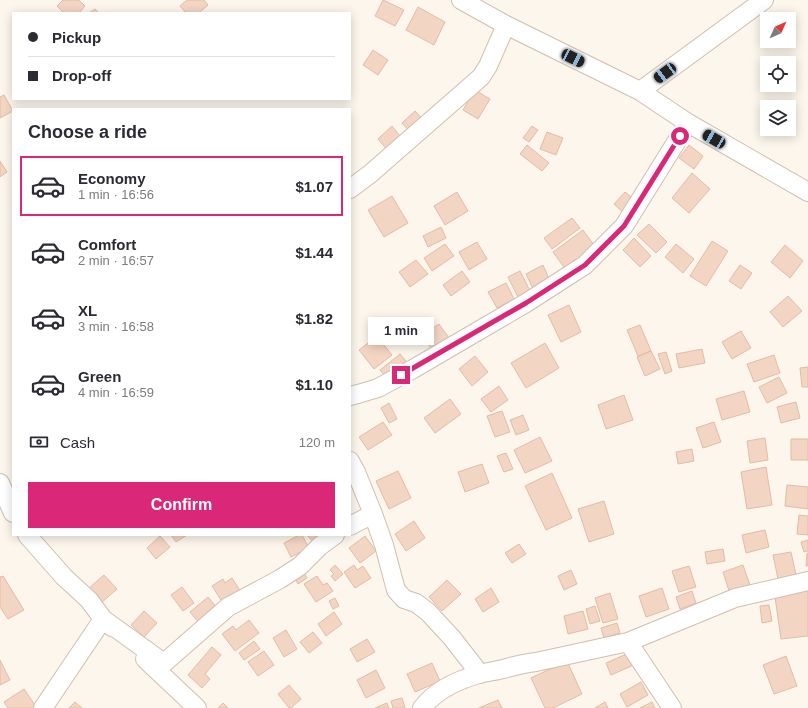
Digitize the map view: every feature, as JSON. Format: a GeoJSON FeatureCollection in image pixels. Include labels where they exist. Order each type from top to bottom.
{"type":"FeatureCollection","features":[{"type":"Feature","properties":{"kind":"street"},"geometry":{"type":"LineString","coordinates":[[460,0],[506,25],[640,91],[688,123],[808,192]]}},
{"type":"Feature","properties":{"kind":"street"},"geometry":{"type":"LineString","coordinates":[[640,91],[764,0]]}},
{"type":"Feature","properties":{"kind":"street"},"geometry":{"type":"LineString","coordinates":[[351,188],[370,174],[481,77],[488,66],[506,25]]}},
{"type":"Feature","properties":{"kind":"street"},"geometry":{"type":"LineString","coordinates":[[351,396],[378,388],[526,303],[585,265],[624,226],[688,123]]}},
{"type":"Feature","properties":{"kind":"street"},"geometry":{"type":"LineString","coordinates":[[351,462],[373,514],[384,545],[396,590],[404,599],[416,603],[428,612],[452,638],[480,674]]}},
{"type":"Feature","properties":{"kind":"street"},"geometry":{"type":"LineString","coordinates":[[0,483],[12,511]]}},
{"type":"Feature","properties":{"kind":"street"},"geometry":{"type":"LineString","coordinates":[[351,525],[373,514]]}},
{"type":"Feature","properties":{"kind":"street"},"geometry":{"type":"LineString","coordinates":[[28,536],[64,577],[89,600],[103,619],[196,708]]}},
{"type":"Feature","properties":{"kind":"street"},"geometry":{"type":"LineString","coordinates":[[103,619],[164,663],[228,607],[280,579],[300,566],[320,546],[334,536]]}},
{"type":"Feature","properties":{"kind":"street"},"geometry":{"type":"LineString","coordinates":[[422,708],[443,690],[458,682],[480,674],[628,642],[735,598],[808,581]]}},
{"type":"Feature","properties":{"kind":"street"},"geometry":{"type":"LineString","coordinates":[[43,708],[103,619]]}},
{"type":"Feature","properties":{"kind":"street"},"geometry":{"type":"LineString","coordinates":[[628,642],[672,708]]}},
{"type":"Feature","properties":{"kind":"building"},"geometry":{"type":"Polygon","coordinates":[[[63,0],[79,0],[85,6],[80,12],[63,12],[57,6],[63,0]]]}},
{"type":"Feature","properties":{"kind":"building"},"geometry":{"type":"Polygon","coordinates":[[[187,0],[204,0],[208,5],[200,12],[185,12],[180,6],[187,0]]]}},
{"type":"Feature","properties":{"kind":"building"},"geometry":{"type":"Polygon","coordinates":[[[383,0],[404,10],[395,26],[375,16],[383,0]]]}},
{"type":"Feature","properties":{"kind":"building"},"geometry":{"type":"Polygon","coordinates":[[[418,7],[445,22],[434,45],[406,30],[418,7]]]}},
{"type":"Feature","properties":{"kind":"building"},"geometry":{"type":"Polygon","coordinates":[[[95,9],[98,12],[90,12],[95,9]]]}},
{"type":"Feature","properties":{"kind":"building"},"geometry":{"type":"Polygon","coordinates":[[[373,50],[388,60],[378,75],[363,65],[373,50]]]}},
{"type":"Feature","properties":{"kind":"building"},"geometry":{"type":"Polygon","coordinates":[[[475,90],[490,99],[478,119],[463,110],[475,90]]]}},
{"type":"Feature","properties":{"kind":"building"},"geometry":{"type":"Polygon","coordinates":[[[4,95],[12,112],[0,118],[0,97],[4,95]]]}},
{"type":"Feature","properties":{"kind":"building"},"geometry":{"type":"Polygon","coordinates":[[[415,111],[425,122],[412,134],[402,123],[415,111]]]}},
{"type":"Feature","properties":{"kind":"building"},"geometry":{"type":"Polygon","coordinates":[[[392,126],[404,141],[390,153],[378,139],[392,126]]]}},
{"type":"Feature","properties":{"kind":"building"},"geometry":{"type":"Polygon","coordinates":[[[532,126],[538,130],[529,142],[523,138],[532,126]]]}},
{"type":"Feature","properties":{"kind":"building"},"geometry":{"type":"Polygon","coordinates":[[[547,132],[563,138],[556,155],[540,149],[547,132]]]}},
{"type":"Feature","properties":{"kind":"building"},"geometry":{"type":"Polygon","coordinates":[[[527,145],[549,163],[542,171],[520,154],[527,145]]]}},
{"type":"Feature","properties":{"kind":"building"},"geometry":{"type":"Polygon","coordinates":[[[689,145],[703,156],[694,169],[679,158],[689,145]]]}},
{"type":"Feature","properties":{"kind":"building"},"geometry":{"type":"Polygon","coordinates":[[[0,161],[7,172],[0,177],[0,161]]]}},
{"type":"Feature","properties":{"kind":"building"},"geometry":{"type":"Polygon","coordinates":[[[692,173],[710,189],[689,213],[672,198],[692,173]]]}},
{"type":"Feature","properties":{"kind":"building"},"geometry":{"type":"Polygon","coordinates":[[[457,192],[468,211],[445,225],[434,206],[457,192]]]}},
{"type":"Feature","properties":{"kind":"building"},"geometry":{"type":"Polygon","coordinates":[[[625,192],[636,201],[625,214],[614,204],[625,192]]]}},
{"type":"Feature","properties":{"kind":"building"},"geometry":{"type":"Polygon","coordinates":[[[392,196],[408,223],[384,237],[368,210],[392,196]]]}},
{"type":"Feature","properties":{"kind":"building"},"geometry":{"type":"Polygon","coordinates":[[[572,218],[580,228],[552,249],[544,238],[572,218]]]}},
{"type":"Feature","properties":{"kind":"building"},"geometry":{"type":"Polygon","coordinates":[[[649,224],[667,242],[656,253],[637,235],[649,224]]]}},
{"type":"Feature","properties":{"kind":"building"},"geometry":{"type":"Polygon","coordinates":[[[441,227],[446,238],[428,247],[423,236],[441,227]]]}},
{"type":"Feature","properties":{"kind":"building"},"geometry":{"type":"Polygon","coordinates":[[[583,230],[596,248],[566,270],[553,252],[583,230]]]}},
{"type":"Feature","properties":{"kind":"building"},"geometry":{"type":"Polygon","coordinates":[[[634,238],[651,256],[640,267],[623,250],[634,238]]]}},
{"type":"Feature","properties":{"kind":"building"},"geometry":{"type":"Polygon","coordinates":[[[712,241],[728,251],[706,286],[690,276],[712,241]]]}},
{"type":"Feature","properties":{"kind":"building"},"geometry":{"type":"Polygon","coordinates":[[[477,242],[487,259],[469,270],[459,252],[477,242]]]}},
{"type":"Feature","properties":{"kind":"building"},"geometry":{"type":"Polygon","coordinates":[[[445,244],[454,256],[432,271],[424,258],[445,244]]]}},
{"type":"Feature","properties":{"kind":"building"},"geometry":{"type":"Polygon","coordinates":[[[676,244],[694,259],[683,273],[665,257],[676,244]]]}},
{"type":"Feature","properties":{"kind":"building"},"geometry":{"type":"Polygon","coordinates":[[[785,245],[803,261],[790,278],[771,262],[785,245]]]}},
{"type":"Feature","properties":{"kind":"building"},"geometry":{"type":"Polygon","coordinates":[[[416,260],[428,274],[410,287],[399,272],[416,260]]]}},
{"type":"Feature","properties":{"kind":"building"},"geometry":{"type":"Polygon","coordinates":[[[543,265],[551,283],[534,291],[526,274],[543,265]]]}},
{"type":"Feature","properties":{"kind":"building"},"geometry":{"type":"Polygon","coordinates":[[[740,265],[752,273],[741,289],[729,281],[740,265]]]}},
{"type":"Feature","properties":{"kind":"building"},"geometry":{"type":"Polygon","coordinates":[[[462,271],[470,282],[451,296],[443,285],[462,271]]]}},
{"type":"Feature","properties":{"kind":"building"},"geometry":{"type":"Polygon","coordinates":[[[520,271],[530,291],[518,297],[508,277],[520,271]]]}},
{"type":"Feature","properties":{"kind":"building"},"geometry":{"type":"Polygon","coordinates":[[[506,283],[514,299],[497,308],[488,292],[506,283]]]}},
{"type":"Feature","properties":{"kind":"building"},"geometry":{"type":"Polygon","coordinates":[[[788,296],[802,311],[783,327],[770,312],[788,296]]]}},
{"type":"Feature","properties":{"kind":"building"},"geometry":{"type":"Polygon","coordinates":[[[569,305],[581,332],[561,342],[548,315],[569,305]]]}},
{"type":"Feature","properties":{"kind":"building"},"geometry":{"type":"Polygon","coordinates":[[[439,324],[449,338],[432,350],[422,335],[439,324]]]}},
{"type":"Feature","properties":{"kind":"building"},"geometry":{"type":"Polygon","coordinates":[[[640,325],[651,351],[638,356],[627,330],[640,325]]]}},
{"type":"Feature","properties":{"kind":"building"},"geometry":{"type":"Polygon","coordinates":[[[741,331],[751,348],[732,359],[722,342],[741,331]]]}},
{"type":"Feature","properties":{"kind":"building"},"geometry":{"type":"Polygon","coordinates":[[[377,336],[392,355],[374,369],[359,350],[377,336]]]}},
{"type":"Feature","properties":{"kind":"building"},"geometry":{"type":"Polygon","coordinates":[[[545,343],[559,368],[526,388],[511,363],[545,343]]]}},
{"type":"Feature","properties":{"kind":"building"},"geometry":{"type":"Polygon","coordinates":[[[702,349],[705,363],[679,368],[676,354],[702,349]]]}},
{"type":"Feature","properties":{"kind":"building"},"geometry":{"type":"Polygon","coordinates":[[[651,351],[660,369],[645,376],[637,357],[651,351]]]}},
{"type":"Feature","properties":{"kind":"building"},"geometry":{"type":"Polygon","coordinates":[[[666,352],[672,371],[665,374],[658,354],[666,352]]]}},
{"type":"Feature","properties":{"kind":"building"},"geometry":{"type":"Polygon","coordinates":[[[400,354],[406,361],[387,378],[380,370],[400,354]]]}},
{"type":"Feature","properties":{"kind":"building"},"geometry":{"type":"Polygon","coordinates":[[[774,355],[780,373],[754,382],[747,364],[774,355]]]}},
{"type":"Feature","properties":{"kind":"building"},"geometry":{"type":"Polygon","coordinates":[[[475,356],[488,372],[472,386],[459,369],[475,356]]]}},
{"type":"Feature","properties":{"kind":"building"},"geometry":{"type":"Polygon","coordinates":[[[808,367],[808,387],[802,387],[800,368],[808,367]]]}},
{"type":"Feature","properties":{"kind":"building"},"geometry":{"type":"Polygon","coordinates":[[[779,377],[787,393],[767,403],[759,387],[779,377]]]}},
{"type":"Feature","properties":{"kind":"building"},"geometry":{"type":"Polygon","coordinates":[[[499,386],[508,400],[491,412],[481,399],[499,386]]]}},
{"type":"Feature","properties":{"kind":"building"},"geometry":{"type":"Polygon","coordinates":[[[744,391],[750,412],[722,420],[716,399],[744,391]]]}},
{"type":"Feature","properties":{"kind":"building"},"geometry":{"type":"Polygon","coordinates":[[[624,395],[633,420],[606,429],[598,405],[624,395]]]}},
{"type":"Feature","properties":{"kind":"building"},"geometry":{"type":"Polygon","coordinates":[[[450,399],[461,414],[435,433],[424,418],[450,399]]]}},
{"type":"Feature","properties":{"kind":"building"},"geometry":{"type":"Polygon","coordinates":[[[796,402],[800,418],[781,423],[777,407],[796,402]]]}},
{"type":"Feature","properties":{"kind":"building"},"geometry":{"type":"Polygon","coordinates":[[[389,403],[397,419],[389,423],[381,408],[389,403]]]}},
{"type":"Feature","properties":{"kind":"building"},"geometry":{"type":"Polygon","coordinates":[[[502,411],[510,432],[495,437],[487,416],[502,411]]]}},
{"type":"Feature","properties":{"kind":"building"},"geometry":{"type":"Polygon","coordinates":[[[523,415],[529,430],[516,435],[510,420],[523,415]]]}},
{"type":"Feature","properties":{"kind":"building"},"geometry":{"type":"Polygon","coordinates":[[[383,422],[392,435],[368,450],[359,437],[383,422]]]}},
{"type":"Feature","properties":{"kind":"building"},"geometry":{"type":"Polygon","coordinates":[[[714,422],[721,442],[703,448],[696,428],[714,422]]]}},
{"type":"Feature","properties":{"kind":"building"},"geometry":{"type":"Polygon","coordinates":[[[540,437],[552,461],[525,473],[514,450],[540,437]]]}},
{"type":"Feature","properties":{"kind":"building"},"geometry":{"type":"Polygon","coordinates":[[[765,438],[768,460],[750,463],[747,441],[765,438]]]}},
{"type":"Feature","properties":{"kind":"building"},"geometry":{"type":"Polygon","coordinates":[[[791,439],[808,439],[808,460],[791,460],[791,439]]]}},
{"type":"Feature","properties":{"kind":"building"},"geometry":{"type":"Polygon","coordinates":[[[692,449],[694,461],[678,464],[676,452],[692,449]]]}},
{"type":"Feature","properties":{"kind":"building"},"geometry":{"type":"Polygon","coordinates":[[[506,453],[513,469],[504,472],[497,456],[506,453]]]}},
{"type":"Feature","properties":{"kind":"building"},"geometry":{"type":"Polygon","coordinates":[[[482,464],[489,483],[465,492],[458,472],[482,464]]]}},
{"type":"Feature","properties":{"kind":"building"},"geometry":{"type":"Polygon","coordinates":[[[766,467],[772,505],[747,509],[741,472],[766,467]]]}},
{"type":"Feature","properties":{"kind":"building"},"geometry":{"type":"Polygon","coordinates":[[[398,471],[411,498],[389,509],[376,481],[398,471]]]}},
{"type":"Feature","properties":{"kind":"building"},"geometry":{"type":"Polygon","coordinates":[[[552,473],[572,518],[546,530],[525,486],[552,473]]]}},
{"type":"Feature","properties":{"kind":"building"},"geometry":{"type":"Polygon","coordinates":[[[787,485],[808,487],[808,509],[785,506],[787,485]]]}},
{"type":"Feature","properties":{"kind":"building"},"geometry":{"type":"Polygon","coordinates":[[[604,501],[614,534],[589,542],[578,509],[604,501]]]}},
{"type":"Feature","properties":{"kind":"building"},"geometry":{"type":"Polygon","coordinates":[[[799,515],[808,516],[808,535],[797,534],[799,515]]]}},
{"type":"Feature","properties":{"kind":"building"},"geometry":{"type":"Polygon","coordinates":[[[414,521],[425,538],[406,551],[395,534],[414,521]]]}},
{"type":"Feature","properties":{"kind":"building"},"geometry":{"type":"Polygon","coordinates":[[[765,530],[769,547],[746,553],[742,535],[765,530]]]}},
{"type":"Feature","properties":{"kind":"building"},"geometry":{"type":"Polygon","coordinates":[[[160,536],[170,547],[156,559],[147,548],[160,536]]]}},
{"type":"Feature","properties":{"kind":"building"},"geometry":{"type":"Polygon","coordinates":[[[172,536],[185,536],[176,542],[172,536]]]}},
{"type":"Feature","properties":{"kind":"building"},"geometry":{"type":"Polygon","coordinates":[[[297,536],[303,536],[309,548],[291,557],[284,543],[297,536]]]}},
{"type":"Feature","properties":{"kind":"building"},"geometry":{"type":"Polygon","coordinates":[[[308,536],[322,536],[314,543],[308,536]]]}},
{"type":"Feature","properties":{"kind":"building"},"geometry":{"type":"Polygon","coordinates":[[[365,536],[376,551],[360,563],[349,548],[365,536]]]}},
{"type":"Feature","properties":{"kind":"building"},"geometry":{"type":"Polygon","coordinates":[[[808,540],[808,551],[804,552],[801,542],[808,540]]]}},
{"type":"Feature","properties":{"kind":"building"},"geometry":{"type":"Polygon","coordinates":[[[519,544],[526,554],[512,563],[505,553],[519,544]]]}},
{"type":"Feature","properties":{"kind":"building"},"geometry":{"type":"Polygon","coordinates":[[[723,549],[725,561],[707,564],[705,552],[723,549]]]}},
{"type":"Feature","properties":{"kind":"building"},"geometry":{"type":"Polygon","coordinates":[[[791,552],[796,575],[778,579],[773,555],[791,552]]]}},
{"type":"Feature","properties":{"kind":"building"},"geometry":{"type":"Polygon","coordinates":[[[807,553],[808,566],[806,566],[807,553]]]}},
{"type":"Feature","properties":{"kind":"building"},"geometry":{"type":"Polygon","coordinates":[[[335,565],[343,574],[335,581],[331,576],[334,574],[330,570],[335,565]]]}},
{"type":"Feature","properties":{"kind":"building"},"geometry":{"type":"Polygon","coordinates":[[[354,565],[357,570],[363,566],[371,578],[355,588],[344,572],[354,565]]]}},
{"type":"Feature","properties":{"kind":"building"},"geometry":{"type":"Polygon","coordinates":[[[743,565],[751,588],[730,594],[723,572],[743,565]]]}},
{"type":"Feature","properties":{"kind":"building"},"geometry":{"type":"Polygon","coordinates":[[[689,566],[696,587],[679,592],[672,571],[689,566]]]}},
{"type":"Feature","properties":{"kind":"building"},"geometry":{"type":"Polygon","coordinates":[[[571,570],[577,584],[564,590],[558,576],[571,570]]]}},
{"type":"Feature","properties":{"kind":"building"},"geometry":{"type":"Polygon","coordinates":[[[303,572],[307,578],[298,584],[295,578],[303,572]]]}},
{"type":"Feature","properties":{"kind":"building"},"geometry":{"type":"Polygon","coordinates":[[[104,575],[117,589],[101,603],[88,589],[104,575]]]}},
{"type":"Feature","properties":{"kind":"building"},"geometry":{"type":"Polygon","coordinates":[[[3,576],[24,610],[8,619],[0,607],[0,577],[3,576]]]}},
{"type":"Feature","properties":{"kind":"building"},"geometry":{"type":"Polygon","coordinates":[[[317,576],[323,585],[327,583],[333,591],[316,602],[304,584],[317,576]]]}},
{"type":"Feature","properties":{"kind":"building"},"geometry":{"type":"Polygon","coordinates":[[[232,578],[241,592],[223,603],[212,586],[223,579],[225,583],[232,578]]]}},
{"type":"Feature","properties":{"kind":"building"},"geometry":{"type":"Polygon","coordinates":[[[447,580],[461,594],[442,611],[429,597],[447,580]]]}},
{"type":"Feature","properties":{"kind":"building"},"geometry":{"type":"Polygon","coordinates":[[[182,587],[194,603],[183,611],[171,595],[182,587]]]}},
{"type":"Feature","properties":{"kind":"building"},"geometry":{"type":"Polygon","coordinates":[[[491,588],[499,602],[483,612],[475,599],[491,588]]]}},
{"type":"Feature","properties":{"kind":"building"},"geometry":{"type":"Polygon","coordinates":[[[662,588],[669,609],[646,617],[639,596],[662,588]]]}},
{"type":"Feature","properties":{"kind":"building"},"geometry":{"type":"Polygon","coordinates":[[[808,589],[808,636],[781,639],[774,590],[808,589]]]}},
{"type":"Feature","properties":{"kind":"building"},"geometry":{"type":"Polygon","coordinates":[[[692,591],[696,603],[680,609],[676,597],[692,591]]]}},
{"type":"Feature","properties":{"kind":"building"},"geometry":{"type":"Polygon","coordinates":[[[610,593],[618,619],[603,623],[595,598],[610,593]]]}},
{"type":"Feature","properties":{"kind":"building"},"geometry":{"type":"Polygon","coordinates":[[[208,597],[218,609],[201,625],[190,612],[208,597]]]}},
{"type":"Feature","properties":{"kind":"building"},"geometry":{"type":"Polygon","coordinates":[[[335,598],[339,606],[333,609],[329,601],[335,598]]]}},
{"type":"Feature","properties":{"kind":"building"},"geometry":{"type":"Polygon","coordinates":[[[769,605],[772,621],[762,623],[760,606],[769,605]]]}},
{"type":"Feature","properties":{"kind":"building"},"geometry":{"type":"Polygon","coordinates":[[[595,606],[600,621],[590,624],[586,609],[595,606]]]}},
{"type":"Feature","properties":{"kind":"building"},"geometry":{"type":"Polygon","coordinates":[[[144,611],[157,623],[144,637],[131,625],[144,611]]]}},
{"type":"Feature","properties":{"kind":"building"},"geometry":{"type":"Polygon","coordinates":[[[583,611],[588,629],[568,634],[564,616],[583,611]]]}},
{"type":"Feature","properties":{"kind":"building"},"geometry":{"type":"Polygon","coordinates":[[[334,612],[342,624],[326,636],[318,624],[334,612]]]}},
{"type":"Feature","properties":{"kind":"building"},"geometry":{"type":"Polygon","coordinates":[[[249,620],[259,633],[235,651],[222,634],[233,626],[236,630],[249,620]]]}},
{"type":"Feature","properties":{"kind":"building"},"geometry":{"type":"Polygon","coordinates":[[[617,623],[620,633],[604,638],[601,628],[617,623]]]}},
{"type":"Feature","properties":{"kind":"building"},"geometry":{"type":"Polygon","coordinates":[[[286,630],[297,649],[284,657],[273,638],[286,630]]]}},
{"type":"Feature","properties":{"kind":"building"},"geometry":{"type":"Polygon","coordinates":[[[313,632],[322,643],[309,653],[300,642],[313,632]]]}},
{"type":"Feature","properties":{"kind":"building"},"geometry":{"type":"Polygon","coordinates":[[[367,639],[375,652],[357,662],[350,649],[367,639]]]}},
{"type":"Feature","properties":{"kind":"building"},"geometry":{"type":"Polygon","coordinates":[[[254,641],[260,649],[244,660],[239,653],[254,641]]]}},
{"type":"Feature","properties":{"kind":"building"},"geometry":{"type":"Polygon","coordinates":[[[212,647],[221,655],[205,674],[210,679],[202,688],[188,675],[212,647]]]}},
{"type":"Feature","properties":{"kind":"building"},"geometry":{"type":"Polygon","coordinates":[[[264,651],[274,665],[258,676],[248,662],[264,651]]]}},
{"type":"Feature","properties":{"kind":"building"},"geometry":{"type":"Polygon","coordinates":[[[631,652],[636,664],[611,675],[606,663],[631,652]]]}},
{"type":"Feature","properties":{"kind":"building"},"geometry":{"type":"Polygon","coordinates":[[[786,656],[797,686],[774,694],[763,665],[786,656]]]}},
{"type":"Feature","properties":{"kind":"building"},"geometry":{"type":"Polygon","coordinates":[[[0,660],[10,680],[0,685],[0,660]]]}},
{"type":"Feature","properties":{"kind":"building"},"geometry":{"type":"Polygon","coordinates":[[[567,661],[582,694],[553,708],[545,708],[531,678],[567,661]]]}},
{"type":"Feature","properties":{"kind":"building"},"geometry":{"type":"Polygon","coordinates":[[[432,663],[440,681],[415,692],[407,674],[432,663]]]}},
{"type":"Feature","properties":{"kind":"building"},"geometry":{"type":"Polygon","coordinates":[[[376,670],[385,688],[366,698],[357,680],[376,670]]]}},
{"type":"Feature","properties":{"kind":"building"},"geometry":{"type":"Polygon","coordinates":[[[641,682],[648,695],[627,707],[620,694],[641,682]]]}},
{"type":"Feature","properties":{"kind":"building"},"geometry":{"type":"Polygon","coordinates":[[[289,685],[301,699],[291,708],[289,708],[278,694],[289,685]]]}},
{"type":"Feature","properties":{"kind":"building"},"geometry":{"type":"Polygon","coordinates":[[[24,689],[37,708],[8,708],[4,702],[24,689]]]}},
{"type":"Feature","properties":{"kind":"building"},"geometry":{"type":"Polygon","coordinates":[[[402,698],[405,708],[393,708],[391,701],[402,698]]]}},
{"type":"Feature","properties":{"kind":"building"},"geometry":{"type":"Polygon","coordinates":[[[498,700],[502,708],[479,708],[498,700]]]}},
{"type":"Feature","properties":{"kind":"building"},"geometry":{"type":"Polygon","coordinates":[[[75,702],[82,708],[69,708],[75,702]]]}},
{"type":"Feature","properties":{"kind":"building"},"geometry":{"type":"Polygon","coordinates":[[[605,702],[608,708],[595,708],[605,702]]]}},
{"type":"Feature","properties":{"kind":"building"},"geometry":{"type":"Polygon","coordinates":[[[652,702],[655,708],[640,708],[652,702]]]}},
{"type":"Feature","properties":{"kind":"building"},"geometry":{"type":"Polygon","coordinates":[[[223,703],[228,708],[218,708],[223,703]]]}},
{"type":"Feature","properties":{"kind":"building"},"geometry":{"type":"Polygon","coordinates":[[[387,703],[389,708],[375,708],[387,703]]]}},
{"type":"Feature","properties":{"kind":"route"},"geometry":{"type":"LineString","coordinates":[[401,375],[526,303],[585,265],[624,226],[680,136]]}}]}
